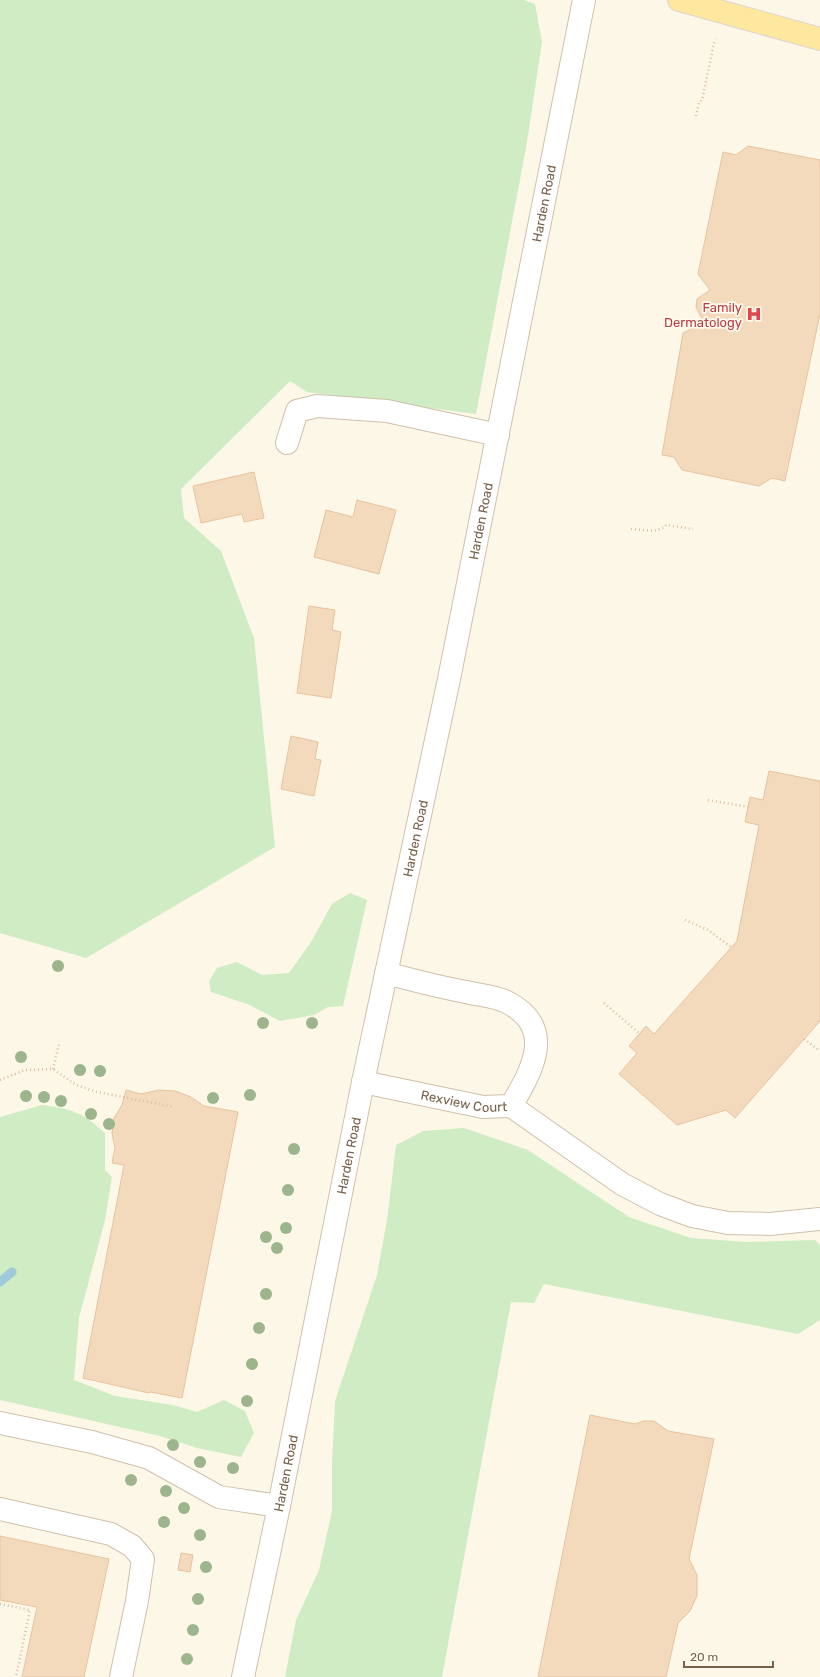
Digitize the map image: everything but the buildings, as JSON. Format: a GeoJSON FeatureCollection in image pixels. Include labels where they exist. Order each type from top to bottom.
{"type":"FeatureCollection","features":[{"type":"Feature","properties":{"kind":"main road"},"geometry":{"type":"LineString","coordinates":[[679,0],[820,39]]}},
{"type":"Feature","properties":{"kind":"street","name":"Harden Road"},"geometry":{"type":"LineString","coordinates":[[242,1677],[279,1506],[363,1082],[449,679],[584,0]]}},
{"type":"Feature","properties":{"kind":"street"},"geometry":{"type":"LineString","coordinates":[[288,443],[296,411],[317,406],[387,411],[498,435]]}},
{"type":"Feature","properties":{"kind":"street","name":"Rexview Court"},"geometry":{"type":"LineString","coordinates":[[363,1082],[483,1107],[512,1106],[525,1082],[535,1057],[536,1037],[530,1019],[506,1001],[386,973]]}},
{"type":"Feature","properties":{"kind":"street"},"geometry":{"type":"LineString","coordinates":[[512,1106],[622,1184],[660,1204],[692,1216],[728,1223],[770,1224],[820,1219]]}},
{"type":"Feature","properties":{"kind":"street"},"geometry":{"type":"LineString","coordinates":[[0,1423],[92,1442],[149,1458],[219,1497],[279,1506]]}},
{"type":"Feature","properties":{"kind":"street"},"geometry":{"type":"LineString","coordinates":[[0,1509],[110,1534],[132,1546],[143,1559],[137,1601],[121,1677]]}},
{"type":"Feature","properties":{"kind":"path"},"geometry":{"type":"LineString","coordinates":[[696,116],[698,102],[702,100],[715,39]]}},
{"type":"Feature","properties":{"kind":"path"},"geometry":{"type":"LineString","coordinates":[[631,530],[654,531],[665,528],[666,525],[693,529]]}},
{"type":"Feature","properties":{"kind":"path"},"geometry":{"type":"LineString","coordinates":[[708,800],[748,807]]}},
{"type":"Feature","properties":{"kind":"path"},"geometry":{"type":"LineString","coordinates":[[685,920],[708,930],[731,947]]}},
{"type":"Feature","properties":{"kind":"path"},"geometry":{"type":"LineString","coordinates":[[604,1003],[640,1034]]}},
{"type":"Feature","properties":{"kind":"path"},"geometry":{"type":"LineString","coordinates":[[804,1039],[820,1051]]}},
{"type":"Feature","properties":{"kind":"path"},"geometry":{"type":"LineString","coordinates":[[53,1070],[59,1044]]}},
{"type":"Feature","properties":{"kind":"path"},"geometry":{"type":"LineString","coordinates":[[0,1080],[25,1070],[53,1070],[76,1085],[97,1092],[174,1107]]}},
{"type":"Feature","properties":{"kind":"path"},"geometry":{"type":"LineString","coordinates":[[0,1604],[30,1610],[16,1677]]}},
{"type":"Feature","properties":{"kind":"green space"},"geometry":{"type":"Polygon","coordinates":[[[0,0],[524,0],[535,4],[542,42],[527,142],[476,414],[307,392],[290,381],[181,489],[184,518],[221,551],[254,638],[275,847],[86,958],[0,933],[0,0]]]}},
{"type":"Feature","properties":{"kind":"green space"},"geometry":{"type":"Polygon","coordinates":[[[350,893],[367,900],[343,1006],[328,1007],[314,1015],[280,1021],[250,1005],[211,992],[209,981],[217,968],[237,962],[262,975],[289,973],[311,942],[332,904],[350,893]]]}},
{"type":"Feature","properties":{"kind":"green space"},"geometry":{"type":"Polygon","coordinates":[[[42,1105],[69,1110],[83,1116],[105,1133],[105,1170],[112,1177],[105,1220],[79,1318],[74,1380],[115,1396],[173,1405],[197,1412],[224,1400],[245,1411],[254,1433],[241,1457],[197,1448],[160,1436],[0,1400],[0,1117],[42,1105]]]}},
{"type":"Feature","properties":{"kind":"green space"},"geometry":{"type":"Polygon","coordinates":[[[464,1128],[528,1150],[629,1217],[691,1238],[747,1242],[815,1240],[820,1245],[820,1320],[798,1334],[544,1284],[534,1303],[511,1302],[442,1677],[285,1677],[296,1620],[319,1570],[332,1511],[332,1462],[335,1401],[377,1275],[387,1220],[396,1145],[423,1131],[464,1128]]]}},
{"type":"Feature","properties":{"kind":"waterway"},"geometry":{"type":"LineString","coordinates":[[0,1282],[12,1272]]}},
{"type":"Feature","properties":{"kind":"place","name":"Family Dermatology"},"geometry":{"type":"Point","coordinates":[754,314]}}]}
